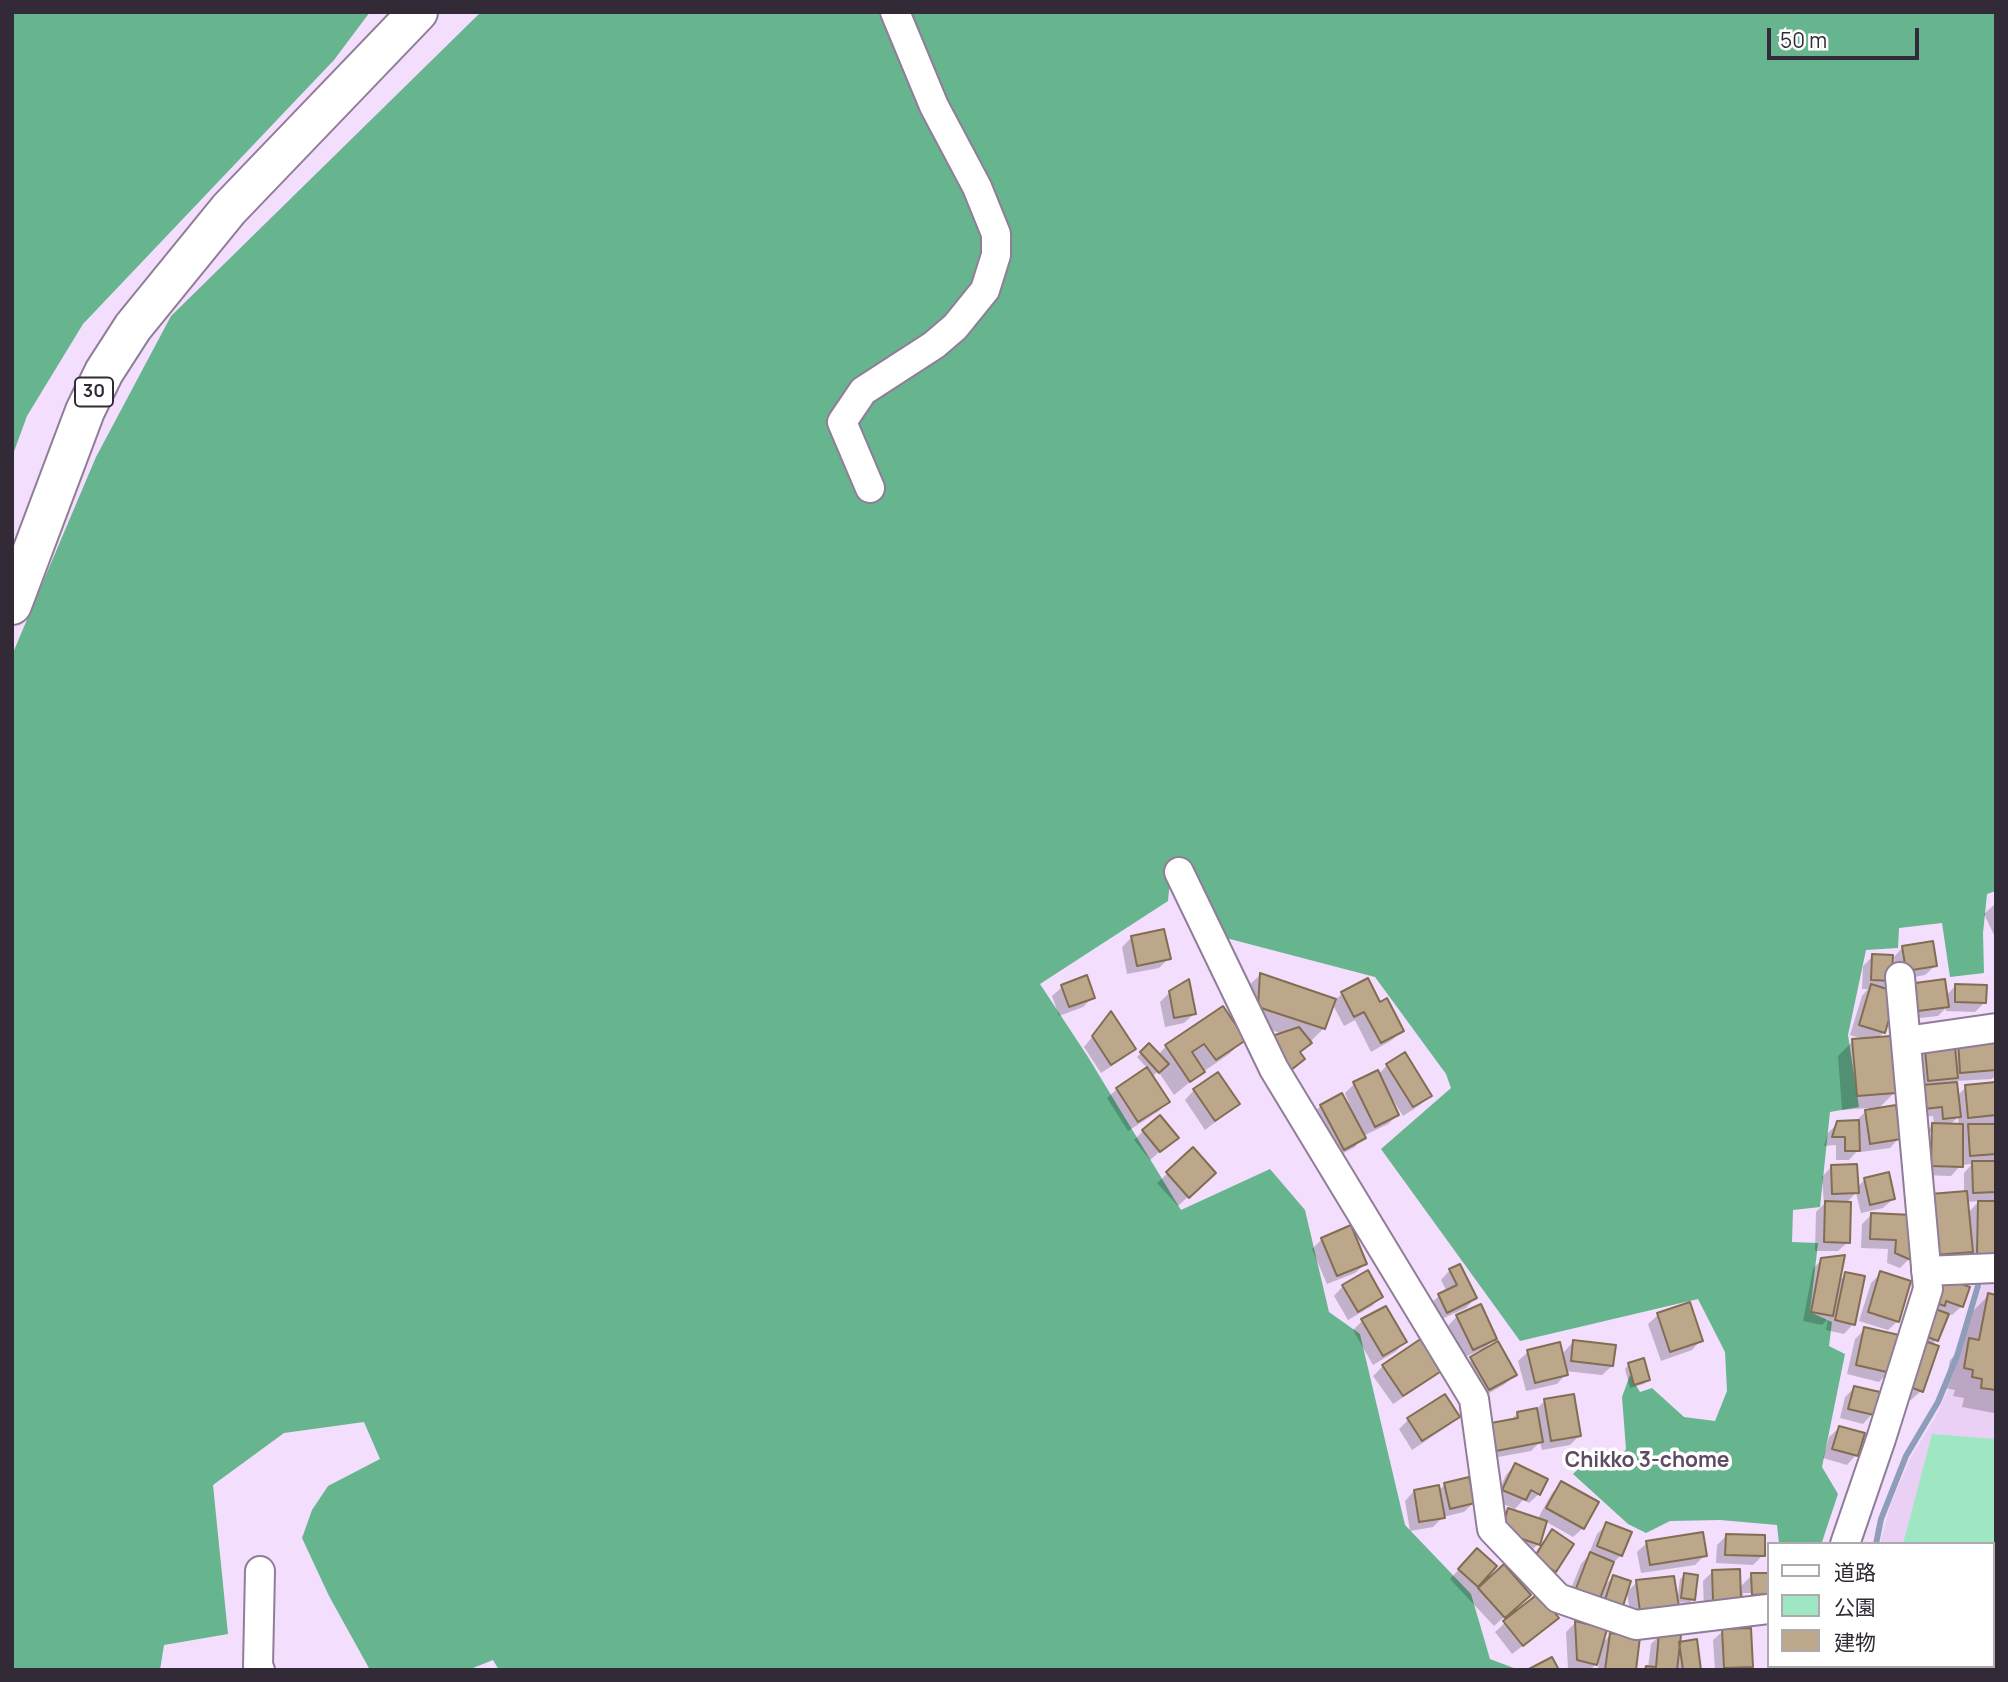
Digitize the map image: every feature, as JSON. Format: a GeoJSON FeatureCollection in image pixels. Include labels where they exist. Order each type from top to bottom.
{"type":"FeatureCollection","features":[{"type":"Feature","properties":{"kind":"highway","name":"30"},"geometry":{"type":"LineString","coordinates":[[12,539],[53,429],[71,389],[91,354],[123,312],[161,270],[229,209],[418,12]]}},
{"type":"Feature","properties":{"kind":"highway","name":"30"},"geometry":{"type":"LineString","coordinates":[[12,606],[81,422],[104,372],[133,327],[229,209]]}},
{"type":"Feature","properties":{"kind":"street"},"geometry":{"type":"LineString","coordinates":[[870,488],[842,422],[863,391],[934,345],[955,327],[985,290],[996,255],[996,234],[977,187],[934,106],[895,12]]}},
{"type":"Feature","properties":{"kind":"street"},"geometry":{"type":"LineString","coordinates":[[1179,872],[1274,1069],[1474,1399],[1492,1529],[1558,1598],[1636,1625],[1766,1609]]}},
{"type":"Feature","properties":{"kind":"street"},"geometry":{"type":"LineString","coordinates":[[1846,1542],[1928,1289],[1900,977]]}},
{"type":"Feature","properties":{"kind":"street"},"geometry":{"type":"LineString","coordinates":[[1906,1041],[1996,1028]]}},
{"type":"Feature","properties":{"kind":"street"},"geometry":{"type":"LineString","coordinates":[[1926,1271],[1996,1268]]}},
{"type":"Feature","properties":{"kind":"street"},"geometry":{"type":"LineString","coordinates":[[260,1571],[260,1670]]}},
{"type":"Feature","properties":{"kind":"shaded area"},"geometry":{"type":"Polygon","coordinates":[[[1996,1279],[1996,1651],[1994,1542],[1881,1542],[1891,1503],[1911,1457],[1936,1416],[1949,1387],[1984,1280],[1996,1279]]]}},
{"type":"Feature","properties":{"kind":"green space"},"geometry":{"type":"Polygon","coordinates":[[[12,12],[370,12],[334,60],[83,324],[27,416],[12,457],[12,12]]]}},
{"type":"Feature","properties":{"kind":"green space"},"geometry":{"type":"Polygon","coordinates":[[[481,12],[1996,12],[1996,891],[1987,894],[1983,933],[1984,973],[1950,977],[1942,923],[1899,928],[1898,948],[1866,950],[1848,1035],[1859,1107],[1830,1112],[1820,1207],[1793,1210],[1792,1242],[1818,1243],[1810,1312],[1832,1322],[1829,1346],[1845,1354],[1822,1467],[1838,1494],[1822,1542],[1779,1542],[1777,1525],[1720,1520],[1670,1521],[1646,1533],[1628,1524],[1573,1474],[1597,1451],[1620,1460],[1626,1449],[1622,1397],[1630,1375],[1640,1392],[1652,1388],[1684,1417],[1715,1421],[1727,1391],[1725,1352],[1698,1299],[1520,1341],[1381,1149],[1451,1088],[1446,1074],[1375,977],[1226,938],[1171,869],[1168,901],[1040,984],[1181,1210],[1270,1169],[1305,1210],[1329,1312],[1360,1334],[1405,1525],[1471,1594],[1490,1659],[1519,1670],[499,1670],[493,1660],[468,1670],[370,1670],[329,1596],[302,1538],[312,1510],[328,1486],[380,1459],[364,1422],[284,1433],[213,1485],[228,1634],[164,1645],[160,1670],[12,1670],[12,655],[96,457],[171,316],[481,12]]]}},
{"type":"Feature","properties":{"kind":"green space"},"geometry":{"type":"Polygon","coordinates":[[[1932,1434],[1996,1439],[1996,1637],[1994,1542],[1904,1542],[1932,1434]]]}},
{"type":"Feature","properties":{"kind":"building"},"geometry":{"type":"Polygon","coordinates":[[[1164,929],[1171,959],[1137,966],[1131,936],[1164,929]]]}},
{"type":"Feature","properties":{"kind":"building"},"geometry":{"type":"Polygon","coordinates":[[[1933,941],[1937,966],[1906,971],[1902,946],[1933,941]]]}},
{"type":"Feature","properties":{"kind":"building"},"geometry":{"type":"Polygon","coordinates":[[[1872,954],[1893,955],[1892,981],[1871,980],[1872,954]]]}},
{"type":"Feature","properties":{"kind":"building"},"geometry":{"type":"Polygon","coordinates":[[[1260,973],[1336,999],[1325,1029],[1258,1007],[1260,973]]]}},
{"type":"Feature","properties":{"kind":"building"},"geometry":{"type":"Polygon","coordinates":[[[1087,975],[1095,998],[1069,1007],[1061,985],[1087,975]]]}},
{"type":"Feature","properties":{"kind":"building"},"geometry":{"type":"Polygon","coordinates":[[[1368,978],[1380,1002],[1387,998],[1404,1031],[1381,1043],[1364,1012],[1354,1017],[1341,992],[1368,978]]]}},
{"type":"Feature","properties":{"kind":"building"},"geometry":{"type":"Polygon","coordinates":[[[1189,979],[1196,1014],[1174,1018],[1169,991],[1189,979]]]}},
{"type":"Feature","properties":{"kind":"building"},"geometry":{"type":"Polygon","coordinates":[[[1945,979],[1949,1007],[1918,1011],[1915,983],[1945,979]]]}},
{"type":"Feature","properties":{"kind":"building"},"geometry":{"type":"Polygon","coordinates":[[[1871,984],[1897,992],[1885,1033],[1859,1025],[1871,984]]]}},
{"type":"Feature","properties":{"kind":"building"},"geometry":{"type":"Polygon","coordinates":[[[1955,984],[1987,985],[1986,1003],[1955,1002],[1955,984]]]}},
{"type":"Feature","properties":{"kind":"building"},"geometry":{"type":"Polygon","coordinates":[[[1223,1006],[1246,1040],[1216,1060],[1204,1044],[1192,1052],[1205,1072],[1190,1082],[1165,1045],[1223,1006]]]}},
{"type":"Feature","properties":{"kind":"building"},"geometry":{"type":"Polygon","coordinates":[[[1111,1011],[1136,1049],[1111,1065],[1092,1036],[1111,1011]]]}},
{"type":"Feature","properties":{"kind":"building"},"geometry":{"type":"Polygon","coordinates":[[[1299,1027],[1312,1043],[1300,1052],[1305,1059],[1286,1074],[1272,1036],[1299,1027]]]}},
{"type":"Feature","properties":{"kind":"building"},"geometry":{"type":"Polygon","coordinates":[[[1891,1036],[1896,1093],[1857,1096],[1852,1039],[1891,1036]]]}},
{"type":"Feature","properties":{"kind":"building"},"geometry":{"type":"Polygon","coordinates":[[[1954,1037],[1958,1078],[1928,1081],[1924,1040],[1954,1037]]]}},
{"type":"Feature","properties":{"kind":"building"},"geometry":{"type":"Polygon","coordinates":[[[1958,1039],[1981,1044],[1996,1043],[1996,1070],[1960,1073],[1958,1039]]]}},
{"type":"Feature","properties":{"kind":"building"},"geometry":{"type":"Polygon","coordinates":[[[1149,1043],[1169,1064],[1159,1073],[1140,1052],[1149,1043]]]}},
{"type":"Feature","properties":{"kind":"building"},"geometry":{"type":"Polygon","coordinates":[[[1405,1052],[1432,1096],[1413,1107],[1386,1064],[1405,1052]]]}},
{"type":"Feature","properties":{"kind":"building"},"geometry":{"type":"Polygon","coordinates":[[[1147,1067],[1170,1102],[1138,1122],[1116,1088],[1147,1067]]]}},
{"type":"Feature","properties":{"kind":"building"},"geometry":{"type":"Polygon","coordinates":[[[1378,1070],[1399,1115],[1375,1127],[1353,1082],[1378,1070]]]}},
{"type":"Feature","properties":{"kind":"building"},"geometry":{"type":"Polygon","coordinates":[[[1218,1072],[1240,1104],[1215,1121],[1193,1089],[1218,1072]]]}},
{"type":"Feature","properties":{"kind":"building"},"geometry":{"type":"Polygon","coordinates":[[[1957,1082],[1961,1117],[1943,1119],[1942,1107],[1924,1109],[1922,1085],[1957,1082]]]}},
{"type":"Feature","properties":{"kind":"building"},"geometry":{"type":"Polygon","coordinates":[[[1996,1082],[1996,1115],[1968,1118],[1965,1085],[1996,1082]]]}},
{"type":"Feature","properties":{"kind":"building"},"geometry":{"type":"Polygon","coordinates":[[[1342,1093],[1366,1138],[1344,1150],[1320,1105],[1342,1093]]]}},
{"type":"Feature","properties":{"kind":"building"},"geometry":{"type":"Polygon","coordinates":[[[1896,1105],[1901,1139],[1870,1144],[1865,1110],[1896,1105]]]}},
{"type":"Feature","properties":{"kind":"building"},"geometry":{"type":"Polygon","coordinates":[[[1160,1115],[1179,1138],[1160,1152],[1142,1130],[1160,1115]]]}},
{"type":"Feature","properties":{"kind":"building"},"geometry":{"type":"Polygon","coordinates":[[[1859,1120],[1860,1151],[1845,1151],[1845,1137],[1832,1137],[1837,1121],[1859,1120]]]}},
{"type":"Feature","properties":{"kind":"building"},"geometry":{"type":"Polygon","coordinates":[[[1932,1123],[1963,1124],[1963,1167],[1931,1166],[1932,1123]]]}},
{"type":"Feature","properties":{"kind":"building"},"geometry":{"type":"Polygon","coordinates":[[[1968,1124],[1996,1124],[1996,1154],[1970,1156],[1968,1124]]]}},
{"type":"Feature","properties":{"kind":"building"},"geometry":{"type":"Polygon","coordinates":[[[1193,1147],[1216,1173],[1189,1198],[1166,1172],[1193,1147]]]}},
{"type":"Feature","properties":{"kind":"building"},"geometry":{"type":"Polygon","coordinates":[[[1972,1161],[1996,1161],[1996,1192],[1973,1193],[1972,1161]]]}},
{"type":"Feature","properties":{"kind":"building"},"geometry":{"type":"Polygon","coordinates":[[[1857,1164],[1859,1193],[1832,1194],[1831,1165],[1857,1164]]]}},
{"type":"Feature","properties":{"kind":"building"},"geometry":{"type":"Polygon","coordinates":[[[1889,1172],[1895,1199],[1870,1205],[1864,1178],[1889,1172]]]}},
{"type":"Feature","properties":{"kind":"building"},"geometry":{"type":"Polygon","coordinates":[[[1967,1191],[1973,1252],[1935,1255],[1930,1194],[1967,1191]]]}},
{"type":"Feature","properties":{"kind":"building"},"geometry":{"type":"Polygon","coordinates":[[[1825,1201],[1851,1202],[1850,1243],[1824,1242],[1825,1201]]]}},
{"type":"Feature","properties":{"kind":"building"},"geometry":{"type":"Polygon","coordinates":[[[1978,1201],[1996,1201],[1996,1254],[1977,1254],[1978,1201]]]}},
{"type":"Feature","properties":{"kind":"building"},"geometry":{"type":"Polygon","coordinates":[[[1871,1213],[1913,1215],[1911,1260],[1895,1253],[1896,1240],[1870,1239],[1871,1213]]]}},
{"type":"Feature","properties":{"kind":"building"},"geometry":{"type":"Polygon","coordinates":[[[1351,1225],[1367,1264],[1337,1276],[1321,1238],[1351,1225]]]}},
{"type":"Feature","properties":{"kind":"building"},"geometry":{"type":"Polygon","coordinates":[[[1845,1255],[1833,1316],[1811,1312],[1821,1258],[1845,1255]]]}},
{"type":"Feature","properties":{"kind":"building"},"geometry":{"type":"Polygon","coordinates":[[[1460,1264],[1477,1298],[1447,1313],[1438,1294],[1457,1285],[1449,1269],[1460,1264]]]}},
{"type":"Feature","properties":{"kind":"building"},"geometry":{"type":"Polygon","coordinates":[[[1368,1270],[1383,1297],[1358,1312],[1342,1285],[1368,1270]]]}},
{"type":"Feature","properties":{"kind":"building"},"geometry":{"type":"Polygon","coordinates":[[[1880,1271],[1911,1281],[1899,1322],[1868,1312],[1880,1271]]]}},
{"type":"Feature","properties":{"kind":"building"},"geometry":{"type":"Polygon","coordinates":[[[1845,1272],[1865,1276],[1855,1325],[1835,1320],[1845,1272]]]}},
{"type":"Feature","properties":{"kind":"building"},"geometry":{"type":"Polygon","coordinates":[[[1941,1277],[1970,1287],[1963,1307],[1946,1301],[1945,1306],[1932,1302],[1941,1277]]]}},
{"type":"Feature","properties":{"kind":"building"},"geometry":{"type":"Polygon","coordinates":[[[1988,1293],[1996,1295],[1996,1390],[1981,1388],[1982,1379],[1972,1377],[1973,1370],[1964,1368],[1969,1338],[1979,1340],[1988,1293]]]}},
{"type":"Feature","properties":{"kind":"building"},"geometry":{"type":"Polygon","coordinates":[[[1690,1302],[1703,1341],[1670,1352],[1657,1313],[1690,1302]]]}},
{"type":"Feature","properties":{"kind":"building"},"geometry":{"type":"Polygon","coordinates":[[[1481,1304],[1497,1339],[1473,1350],[1456,1315],[1481,1304]]]}},
{"type":"Feature","properties":{"kind":"building"},"geometry":{"type":"Polygon","coordinates":[[[1386,1306],[1407,1342],[1383,1356],[1361,1319],[1386,1306]]]}},
{"type":"Feature","properties":{"kind":"building"},"geometry":{"type":"Polygon","coordinates":[[[1930,1307],[1949,1314],[1938,1341],[1920,1334],[1930,1307]]]}},
{"type":"Feature","properties":{"kind":"building"},"geometry":{"type":"Polygon","coordinates":[[[1864,1327],[1899,1335],[1891,1373],[1856,1365],[1864,1327]]]}},
{"type":"Feature","properties":{"kind":"building"},"geometry":{"type":"Polygon","coordinates":[[[1422,1338],[1443,1370],[1403,1396],[1382,1365],[1422,1338]]]}},
{"type":"Feature","properties":{"kind":"building"},"geometry":{"type":"Polygon","coordinates":[[[1573,1340],[1616,1345],[1613,1366],[1571,1361],[1573,1340]]]}},
{"type":"Feature","properties":{"kind":"building"},"geometry":{"type":"Polygon","coordinates":[[[1922,1340],[1939,1346],[1923,1392],[1905,1385],[1922,1340]]]}},
{"type":"Feature","properties":{"kind":"building"},"geometry":{"type":"Polygon","coordinates":[[[1498,1341],[1517,1375],[1489,1390],[1470,1357],[1498,1341]]]}},
{"type":"Feature","properties":{"kind":"building"},"geometry":{"type":"Polygon","coordinates":[[[1560,1342],[1568,1375],[1535,1383],[1527,1350],[1560,1342]]]}},
{"type":"Feature","properties":{"kind":"building"},"geometry":{"type":"Polygon","coordinates":[[[1644,1358],[1650,1380],[1634,1385],[1628,1363],[1644,1358]]]}},
{"type":"Feature","properties":{"kind":"building"},"geometry":{"type":"Polygon","coordinates":[[[1854,1386],[1880,1392],[1874,1415],[1848,1409],[1854,1386]]]}},
{"type":"Feature","properties":{"kind":"building"},"geometry":{"type":"Polygon","coordinates":[[[1445,1394],[1460,1417],[1422,1441],[1407,1418],[1445,1394]]]}},
{"type":"Feature","properties":{"kind":"building"},"geometry":{"type":"Polygon","coordinates":[[[1574,1394],[1581,1436],[1551,1441],[1544,1399],[1574,1394]]]}},
{"type":"Feature","properties":{"kind":"building"},"geometry":{"type":"Polygon","coordinates":[[[1537,1408],[1543,1442],[1496,1451],[1491,1423],[1518,1418],[1517,1412],[1537,1408]]]}},
{"type":"Feature","properties":{"kind":"building"},"geometry":{"type":"Polygon","coordinates":[[[1839,1426],[1865,1433],[1858,1456],[1832,1449],[1839,1426]]]}},
{"type":"Feature","properties":{"kind":"building"},"geometry":{"type":"Polygon","coordinates":[[[1515,1463],[1548,1479],[1540,1495],[1531,1490],[1526,1500],[1502,1490],[1515,1463]]]}},
{"type":"Feature","properties":{"kind":"building"},"geometry":{"type":"Polygon","coordinates":[[[1469,1477],[1475,1503],[1450,1509],[1444,1483],[1469,1477]]]}},
{"type":"Feature","properties":{"kind":"building"},"geometry":{"type":"Polygon","coordinates":[[[1561,1481],[1599,1502],[1584,1529],[1546,1508],[1561,1481]]]}},
{"type":"Feature","properties":{"kind":"building"},"geometry":{"type":"Polygon","coordinates":[[[1439,1485],[1445,1518],[1419,1522],[1414,1490],[1439,1485]]]}},
{"type":"Feature","properties":{"kind":"building"},"geometry":{"type":"Polygon","coordinates":[[[1508,1508],[1547,1521],[1540,1545],[1501,1532],[1508,1508]]]}},
{"type":"Feature","properties":{"kind":"building"},"geometry":{"type":"Polygon","coordinates":[[[1606,1522],[1632,1532],[1622,1556],[1597,1546],[1606,1522]]]}},
{"type":"Feature","properties":{"kind":"building"},"geometry":{"type":"Polygon","coordinates":[[[1552,1529],[1574,1544],[1556,1572],[1534,1558],[1552,1529]]]}},
{"type":"Feature","properties":{"kind":"building"},"geometry":{"type":"Polygon","coordinates":[[[1703,1532],[1707,1556],[1650,1565],[1646,1541],[1703,1532]]]}},
{"type":"Feature","properties":{"kind":"building"},"geometry":{"type":"Polygon","coordinates":[[[1726,1534],[1765,1535],[1765,1556],[1725,1555],[1726,1534]]]}},
{"type":"Feature","properties":{"kind":"building"},"geometry":{"type":"Polygon","coordinates":[[[1477,1548],[1497,1566],[1478,1587],[1458,1569],[1477,1548]]]}},
{"type":"Feature","properties":{"kind":"building"},"geometry":{"type":"Polygon","coordinates":[[[1590,1552],[1614,1562],[1599,1601],[1575,1591],[1590,1552]]]}},
{"type":"Feature","properties":{"kind":"building"},"geometry":{"type":"Polygon","coordinates":[[[1504,1564],[1531,1595],[1505,1618],[1478,1588],[1504,1564]]]}},
{"type":"Feature","properties":{"kind":"building"},"geometry":{"type":"Polygon","coordinates":[[[1740,1569],[1741,1601],[1713,1601],[1712,1570],[1740,1569]]]}},
{"type":"Feature","properties":{"kind":"building"},"geometry":{"type":"Polygon","coordinates":[[[1684,1573],[1698,1575],[1695,1600],[1681,1598],[1684,1573]]]}},
{"type":"Feature","properties":{"kind":"building"},"geometry":{"type":"Polygon","coordinates":[[[1751,1573],[1766,1573],[1766,1594],[1752,1595],[1751,1573]]]}},
{"type":"Feature","properties":{"kind":"building"},"geometry":{"type":"Polygon","coordinates":[[[1613,1575],[1631,1581],[1622,1609],[1604,1603],[1613,1575]]]}},
{"type":"Feature","properties":{"kind":"building"},"geometry":{"type":"Polygon","coordinates":[[[1674,1576],[1679,1607],[1640,1612],[1636,1580],[1674,1576]]]}},
{"type":"Feature","properties":{"kind":"building"},"geometry":{"type":"Polygon","coordinates":[[[1539,1593],[1559,1618],[1523,1646],[1503,1621],[1539,1593]]]}},
{"type":"Feature","properties":{"kind":"building"},"geometry":{"type":"Polygon","coordinates":[[[1575,1621],[1607,1629],[1597,1665],[1577,1660],[1575,1621]]]}},
{"type":"Feature","properties":{"kind":"building"},"geometry":{"type":"Polygon","coordinates":[[[1751,1628],[1753,1667],[1724,1668],[1722,1629],[1751,1628]]]}},
{"type":"Feature","properties":{"kind":"building"},"geometry":{"type":"Polygon","coordinates":[[[1610,1633],[1640,1637],[1636,1670],[1605,1670],[1610,1633]]]}},
{"type":"Feature","properties":{"kind":"building"},"geometry":{"type":"Polygon","coordinates":[[[1659,1633],[1681,1635],[1677,1670],[1645,1670],[1646,1666],[1656,1667],[1659,1633]]]}},
{"type":"Feature","properties":{"kind":"building"},"geometry":{"type":"Polygon","coordinates":[[[1697,1639],[1701,1670],[1683,1670],[1679,1642],[1697,1639]]]}},
{"type":"Feature","properties":{"kind":"building"},"geometry":{"type":"Polygon","coordinates":[[[1552,1657],[1559,1670],[1527,1670],[1552,1657]]]}},
{"type":"Feature","properties":{"kind":"waterway"},"geometry":{"type":"LineString","coordinates":[[1876,1542],[1881,1519],[1906,1456],[1938,1402],[1957,1356],[1978,1286]]}},
{"type":"Feature","properties":{"kind":"district","name":"Chikko 3-chome"},"geometry":{"type":"Point","coordinates":[1647,1461]}}]}
